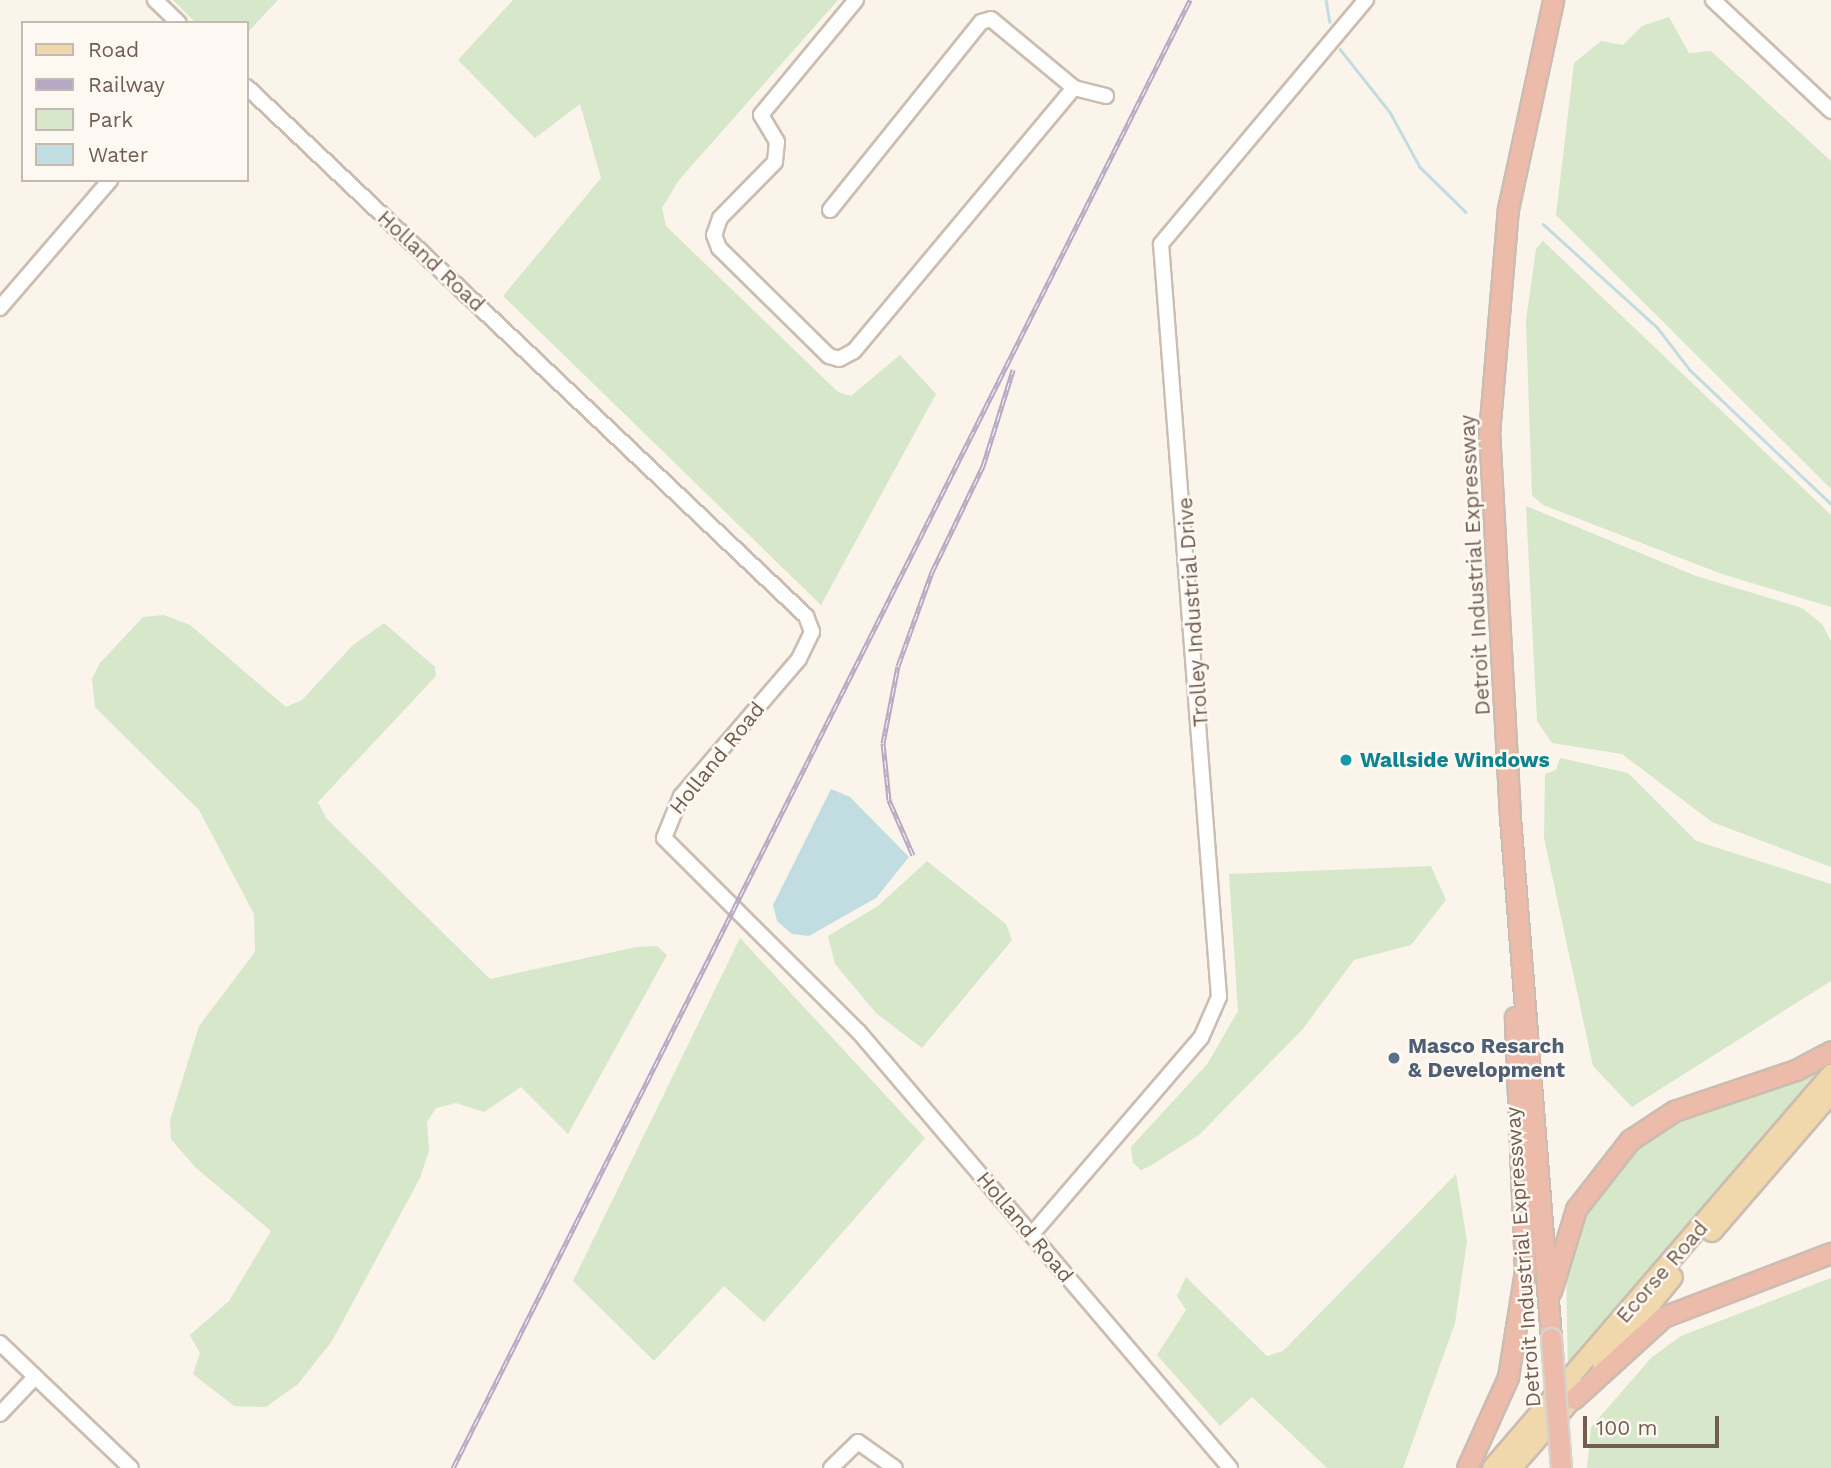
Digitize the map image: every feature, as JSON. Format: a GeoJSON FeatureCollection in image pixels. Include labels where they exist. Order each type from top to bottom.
{"type":"FeatureCollection","features":[{"type":"Feature","properties":{"kind":"highway","name":"Detroit Industrial Expressway"},"geometry":{"type":"LineString","coordinates":[[1553,0],[1508,209],[1490,420],[1520,925],[1561,1468]]}},
{"type":"Feature","properties":{"kind":"highway"},"geometry":{"type":"LineString","coordinates":[[1467,1468],[1508,1377],[1525,1271],[1513,970],[1520,925]]}},
{"type":"Feature","properties":{"kind":"highway"},"geometry":{"type":"LineString","coordinates":[[1549,1296],[1576,1209],[1630,1140],[1674,1111],[1796,1070],[1831,1051]]}},
{"type":"Feature","properties":{"kind":"highway"},"geometry":{"type":"LineString","coordinates":[[1573,1399],[1663,1317],[1831,1253]]}},
{"type":"Feature","properties":{"kind":"main road","name":"Ecorse Road"},"geometry":{"type":"LineString","coordinates":[[1492,1468],[1831,1074]]}},
{"type":"Feature","properties":{"kind":"main road","name":"Ecorse Road"},"geometry":{"type":"LineString","coordinates":[[1512,1468],[1831,1094]]}},
{"type":"Feature","properties":{"kind":"street"},"geometry":{"type":"LineString","coordinates":[[155,0],[177,21]]}},
{"type":"Feature","properties":{"kind":"street"},"geometry":{"type":"LineString","coordinates":[[856,0],[761,115],[777,142],[775,162],[720,218],[714,235],[719,248],[829,356],[839,359],[855,351],[1074,88]]}},
{"type":"Feature","properties":{"kind":"street","name":"Trolley Industrial Drive"},"geometry":{"type":"LineString","coordinates":[[1033,1233],[1201,1038],[1219,997],[1161,244],[1366,0]]}},
{"type":"Feature","properties":{"kind":"street"},"geometry":{"type":"LineString","coordinates":[[1713,0],[1831,111]]}},
{"type":"Feature","properties":{"kind":"street"},"geometry":{"type":"LineString","coordinates":[[830,210],[904,110],[981,22],[991,19],[1074,88],[1106,96]]}},
{"type":"Feature","properties":{"kind":"street","name":"Holland Road"},"geometry":{"type":"LineString","coordinates":[[248,88],[808,619],[812,632],[799,659],[681,796],[664,838],[858,1031],[1033,1233],[1230,1468]]}},
{"type":"Feature","properties":{"kind":"street"},"geometry":{"type":"LineString","coordinates":[[0,308],[108,182]]}},
{"type":"Feature","properties":{"kind":"street"},"geometry":{"type":"LineString","coordinates":[[0,1343],[126,1466]]}},
{"type":"Feature","properties":{"kind":"street"},"geometry":{"type":"LineString","coordinates":[[0,1415],[35,1377]]}},
{"type":"Feature","properties":{"kind":"street"},"geometry":{"type":"LineString","coordinates":[[831,1468],[858,1442],[895,1468]]}},
{"type":"Feature","properties":{"kind":"green space"},"geometry":{"type":"Polygon","coordinates":[[[173,0],[278,0],[248,32],[248,21],[194,21],[173,0]]]}},
{"type":"Feature","properties":{"kind":"green space"},"geometry":{"type":"Polygon","coordinates":[[[513,0],[838,0],[679,180],[662,208],[666,226],[838,392],[851,396],[900,355],[936,394],[821,605],[503,296],[601,178],[580,104],[535,138],[458,60],[513,0]]]}},
{"type":"Feature","properties":{"kind":"green space"},"geometry":{"type":"Polygon","coordinates":[[[1669,17],[1689,53],[1711,51],[1831,161],[1831,489],[1556,215],[1574,63],[1601,41],[1623,45],[1642,26],[1669,17]]]}},
{"type":"Feature","properties":{"kind":"green space"},"geometry":{"type":"Polygon","coordinates":[[[1543,241],[1831,515],[1831,607],[1722,574],[1543,505],[1532,495],[1526,320],[1536,249],[1543,241]]]}},
{"type":"Feature","properties":{"kind":"green space"},"geometry":{"type":"Polygon","coordinates":[[[1526,506],[1696,576],[1802,608],[1822,624],[1831,641],[1831,867],[1712,822],[1622,754],[1552,743],[1537,721],[1526,506]]]}},
{"type":"Feature","properties":{"kind":"green space"},"geometry":{"type":"Polygon","coordinates":[[[164,615],[190,625],[286,707],[302,700],[353,645],[384,623],[435,667],[436,676],[318,802],[326,818],[490,979],[636,947],[657,946],[667,955],[568,1134],[521,1087],[484,1112],[456,1103],[436,1108],[427,1122],[429,1151],[420,1178],[332,1341],[298,1384],[266,1407],[234,1406],[193,1374],[200,1353],[190,1335],[229,1301],[271,1231],[195,1167],[171,1139],[170,1120],[199,1026],[255,952],[254,914],[199,810],[95,707],[92,679],[100,663],[143,617],[164,615]]]}},
{"type":"Feature","properties":{"kind":"green space"},"geometry":{"type":"Polygon","coordinates":[[[1560,758],[1628,773],[1696,841],[1831,884],[1831,981],[1632,1107],[1593,1066],[1544,838],[1545,774],[1556,770],[1560,758]]]}},
{"type":"Feature","properties":{"kind":"green space"},"geometry":{"type":"Polygon","coordinates":[[[927,861],[1006,924],[1012,940],[922,1048],[876,1013],[835,964],[828,936],[878,906],[927,861]]]}},
{"type":"Feature","properties":{"kind":"green space"},"geometry":{"type":"Polygon","coordinates":[[[1431,866],[1446,900],[1411,945],[1354,960],[1302,1030],[1199,1135],[1141,1170],[1133,1163],[1131,1147],[1208,1063],[1238,1011],[1229,874],[1431,866]]]}},
{"type":"Feature","properties":{"kind":"green space"},"geometry":{"type":"Polygon","coordinates":[[[740,938],[925,1138],[764,1322],[724,1286],[654,1361],[573,1281],[740,938]]]}},
{"type":"Feature","properties":{"kind":"green space"},"geometry":{"type":"Polygon","coordinates":[[[1831,1059],[1831,1065],[1568,1376],[1566,1266],[1588,1202],[1616,1163],[1671,1120],[1831,1059]]]}},
{"type":"Feature","properties":{"kind":"green space"},"geometry":{"type":"Polygon","coordinates":[[[1456,1174],[1467,1241],[1455,1323],[1403,1468],[1327,1468],[1252,1397],[1220,1426],[1157,1355],[1186,1310],[1177,1296],[1186,1277],[1267,1356],[1283,1351],[1456,1174]]]}},
{"type":"Feature","properties":{"kind":"green space"},"geometry":{"type":"Polygon","coordinates":[[[1831,1278],[1831,1468],[1587,1468],[1591,1427],[1652,1357],[1681,1336],[1831,1278]]]}},
{"type":"Feature","properties":{"kind":"water"},"geometry":{"type":"Polygon","coordinates":[[[831,789],[850,797],[909,857],[876,898],[809,936],[792,934],[777,921],[773,905],[831,789]]]}},
{"type":"Feature","properties":{"kind":"waterway"},"geometry":{"type":"LineString","coordinates":[[1326,0],[1330,22]]}},
{"type":"Feature","properties":{"kind":"waterway"},"geometry":{"type":"LineString","coordinates":[[1340,49],[1390,112],[1420,167],[1466,212]]}},
{"type":"Feature","properties":{"kind":"waterway"},"geometry":{"type":"LineString","coordinates":[[1543,224],[1657,327],[1690,370],[1831,504]]}},
{"type":"Feature","properties":{"kind":"railway"},"geometry":{"type":"LineString","coordinates":[[453,1468],[1190,0]]}},
{"type":"Feature","properties":{"kind":"railway"},"geometry":{"type":"LineString","coordinates":[[913,855],[889,800],[883,743],[898,666],[932,572],[983,466],[1013,370]]}},
{"type":"Feature","properties":{"kind":"place","name":"Wallside Windows"},"geometry":{"type":"Point","coordinates":[1346,760]}},
{"type":"Feature","properties":{"kind":"place","name":"Masco Resarch & Development"},"geometry":{"type":"Point","coordinates":[1394,1058]}}]}
